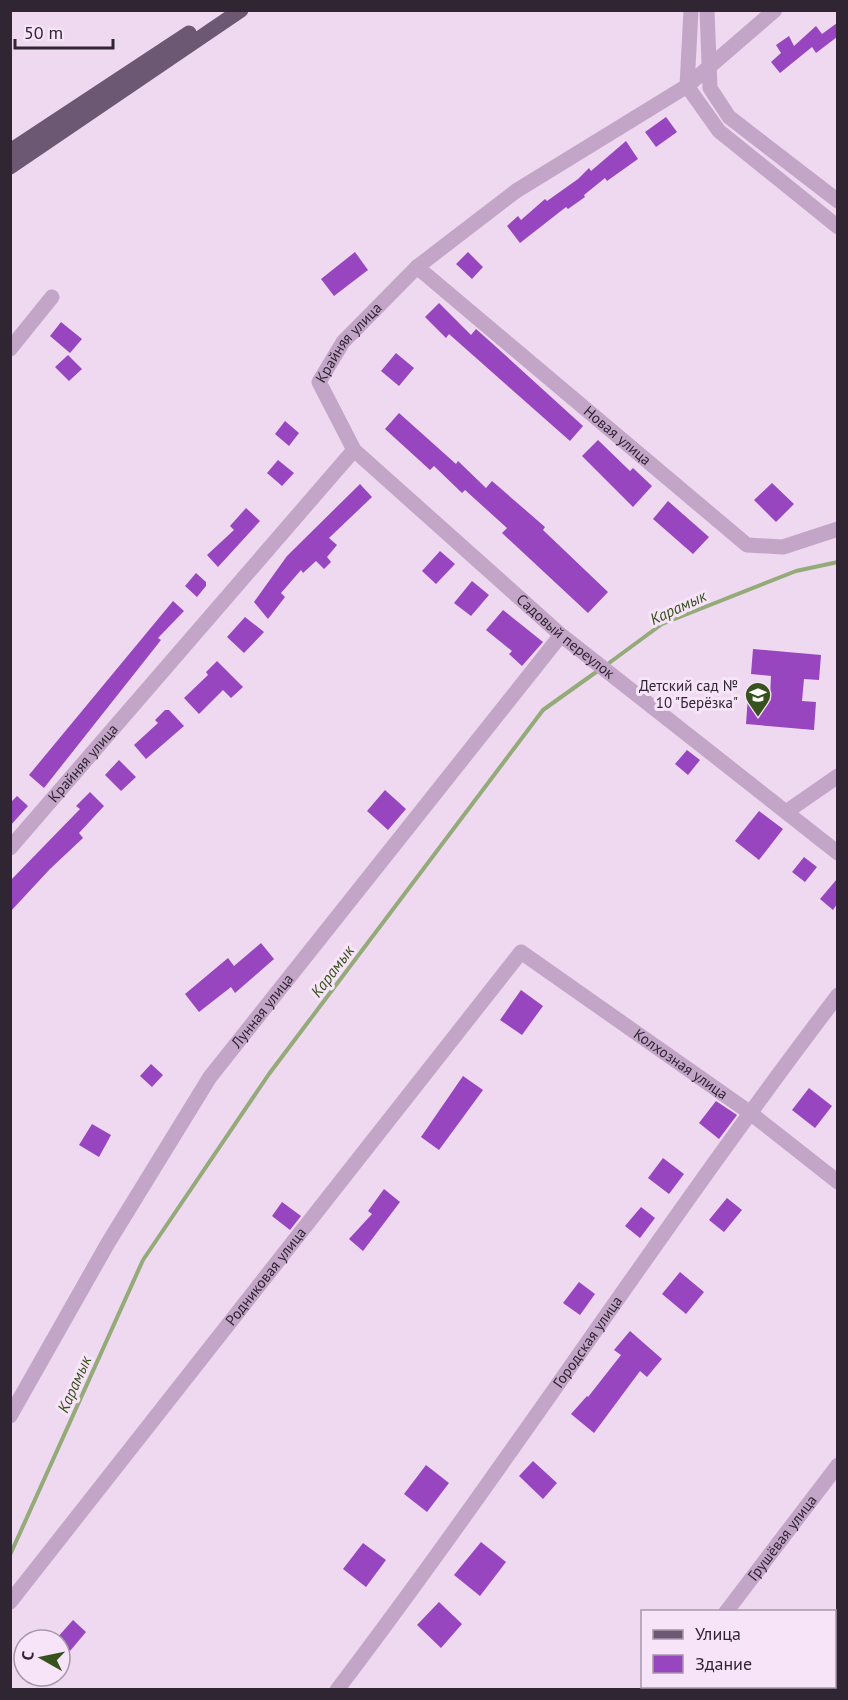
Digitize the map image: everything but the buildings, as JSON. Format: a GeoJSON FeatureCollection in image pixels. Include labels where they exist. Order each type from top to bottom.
{"type":"FeatureCollection","features":[{"type":"Feature","properties":{"kind":"main road"},"geometry":{"type":"LineString","coordinates":[[10,151],[224,10]]}},
{"type":"Feature","properties":{"kind":"main road"},"geometry":{"type":"LineString","coordinates":[[10,167],[241,10]]}},
{"type":"Feature","properties":{"kind":"street"},"geometry":{"type":"LineString","coordinates":[[691,10],[687,86],[719,131],[837,227]]}},
{"type":"Feature","properties":{"kind":"street"},"geometry":{"type":"LineString","coordinates":[[707,10],[710,88],[729,117],[837,201]]}},
{"type":"Feature","properties":{"kind":"street","name":"Крайняя улица"},"geometry":{"type":"LineString","coordinates":[[10,848],[354,450],[319,382],[343,342],[417,267],[516,191],[687,86],[775,10]]}},
{"type":"Feature","properties":{"kind":"street","name":"Новая улица"},"geometry":{"type":"LineString","coordinates":[[417,267],[747,544],[783,547],[837,529]]}},
{"type":"Feature","properties":{"kind":"street"},"geometry":{"type":"LineString","coordinates":[[10,349],[52,297]]}},
{"type":"Feature","properties":{"kind":"street","name":"Садовый переулок"},"geometry":{"type":"LineString","coordinates":[[354,450],[561,635],[837,853]]}},
{"type":"Feature","properties":{"kind":"street","name":"Лунная улица"},"geometry":{"type":"LineString","coordinates":[[10,1416],[108,1243],[210,1077],[561,635]]}},
{"type":"Feature","properties":{"kind":"street"},"geometry":{"type":"LineString","coordinates":[[786,812],[837,776]]}},
{"type":"Feature","properties":{"kind":"street","name":"Колхозная улица"},"geometry":{"type":"LineString","coordinates":[[520,952],[749,1112],[837,1182]]}},
{"type":"Feature","properties":{"kind":"street","name":"Родниковая улица"},"geometry":{"type":"LineString","coordinates":[[10,1602],[520,952]]}},
{"type":"Feature","properties":{"kind":"street","name":"Городская улица"},"geometry":{"type":"LineString","coordinates":[[337,1689],[418,1584],[749,1112],[837,995]]}},
{"type":"Feature","properties":{"kind":"street","name":"Грушёвая улица"},"geometry":{"type":"LineString","coordinates":[[727,1610],[837,1465]]}},
{"type":"Feature","properties":{"kind":"waterway","name":"Карамык"},"geometry":{"type":"LineString","coordinates":[[605,666],[662,624],[796,571],[838,562]]}},
{"type":"Feature","properties":{"kind":"waterway","name":"Карамык"},"geometry":{"type":"LineString","coordinates":[[10,1555],[143,1260],[269,1074],[543,710],[599,670]]}},
{"type":"Feature","properties":{"kind":"place","name":"Детский сад № 10 \"Берёзка\""},"geometry":{"type":"Point","coordinates":[758,718]}}]}
